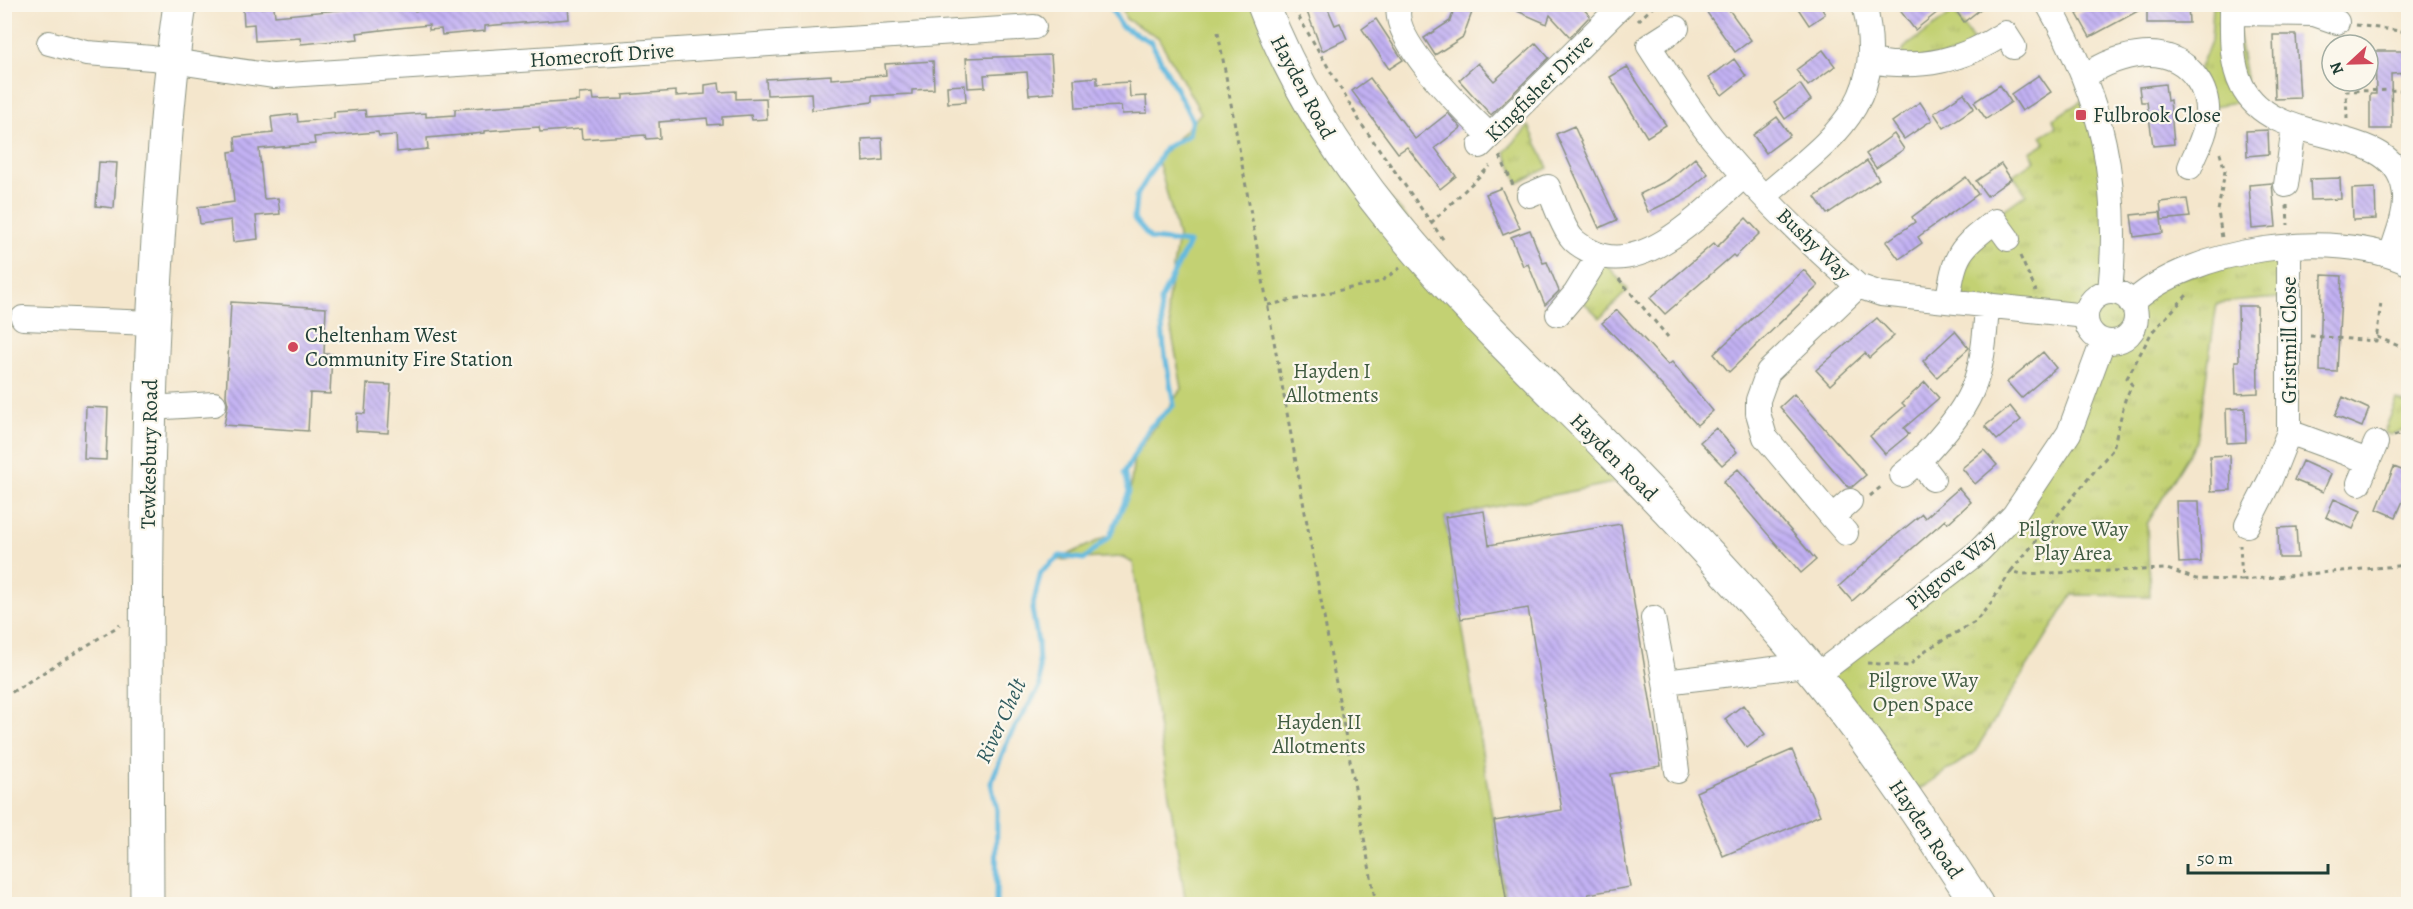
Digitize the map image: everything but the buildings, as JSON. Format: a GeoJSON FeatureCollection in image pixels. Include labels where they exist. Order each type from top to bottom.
{"type":"FeatureCollection","features":[{"type":"Feature","properties":{"kind":"highway","name":"Tewkesbury Road"},"geometry":{"type":"LineString","coordinates":[[147,904],[146,625],[152,323],[172,61],[180,4]]}},
{"type":"Feature","properties":{"kind":"main road","name":"Hayden Road"},"geometry":{"type":"LineString","coordinates":[[1263,4],[1293,74],[1332,142],[1420,254],[1477,319],[1637,478],[1820,667],[1977,904]]}},
{"type":"Feature","properties":{"kind":"street","name":"Kingfisher Drive"},"geometry":{"type":"LineString","coordinates":[[1400,4],[1399,24],[1418,56],[1485,141],[1623,4]]}},
{"type":"Feature","properties":{"kind":"street"},"geometry":{"type":"LineString","coordinates":[[1765,196],[1841,127],[1861,96],[1870,61],[1870,29],[1864,4]]}},
{"type":"Feature","properties":{"kind":"street"},"geometry":{"type":"LineString","coordinates":[[2048,4],[2085,76],[2101,128],[2110,176],[2114,237],[2110,292]]}},
{"type":"Feature","properties":{"kind":"street"},"geometry":{"type":"LineString","coordinates":[[2131,304],[2148,287],[2164,278],[2226,256],[2289,248],[2350,246],[2400,259],[2405,207],[2402,165],[2347,141],[2294,127],[2264,113],[2243,88],[2236,69],[2232,9],[2314,14],[2337,22]]}},
{"type":"Feature","properties":{"kind":"street","name":"Homecroft Drive"},"geometry":{"type":"LineString","coordinates":[[49,43],[87,53],[172,61],[273,76],[1034,27]]}},
{"type":"Feature","properties":{"kind":"street","name":"Bushy Way"},"geometry":{"type":"LineString","coordinates":[[1677,28],[1649,46],[1712,137],[1765,196],[1858,286],[1881,294],[2086,316]]}},
{"type":"Feature","properties":{"kind":"street"},"geometry":{"type":"LineString","coordinates":[[1870,61],[1912,65],[1938,63],[1979,49],[2005,33],[2014,47]]}},
{"type":"Feature","properties":{"kind":"street"},"geometry":{"type":"LineString","coordinates":[[2085,76],[2115,60],[2144,54],[2157,53],[2180,61],[2201,86],[2207,107],[2205,131],[2197,163]]}},
{"type":"Feature","properties":{"kind":"street"},"geometry":{"type":"LineString","coordinates":[[2286,185],[2294,127]]}},
{"type":"Feature","properties":{"kind":"street"},"geometry":{"type":"LineString","coordinates":[[1529,195],[1548,187],[1571,237],[1599,255],[1626,258],[1651,250],[1698,216],[1745,175]]}},
{"type":"Feature","properties":{"kind":"street"},"geometry":{"type":"LineString","coordinates":[[1948,300],[1954,264],[1963,246],[1995,221],[2008,239]]}},
{"type":"Feature","properties":{"kind":"street","name":"Gristmill Close"},"geometry":{"type":"LineString","coordinates":[[2247,525],[2270,480],[2289,432],[2289,248]]}},
{"type":"Feature","properties":{"kind":"street"},"geometry":{"type":"LineString","coordinates":[[1558,314],[1575,294],[1599,255]]}},
{"type":"Feature","properties":{"kind":"street"},"geometry":{"type":"LineString","coordinates":[[1843,517],[1765,437],[1758,412],[1758,400],[1768,372],[1858,286]]}},
{"type":"Feature","properties":{"kind":"street"},"geometry":{"type":"LineString","coordinates":[[2110,292],[2120,294],[2131,304],[2136,317],[2132,330],[2120,340],[2103,341],[2091,331],[2086,316],[2095,298],[2110,292]]}},
{"type":"Feature","properties":{"kind":"street"},"geometry":{"type":"LineString","coordinates":[[1918,472],[1954,422],[1971,393],[1984,350],[1987,304]]}},
{"type":"Feature","properties":{"kind":"street"},"geometry":{"type":"LineString","coordinates":[[23,318],[152,323]]}},
{"type":"Feature","properties":{"kind":"street","name":"Pilgrove Way"},"geometry":{"type":"LineString","coordinates":[[1820,667],[1977,552],[2014,515],[2069,433],[2103,341]]}},
{"type":"Feature","properties":{"kind":"street"},"geometry":{"type":"LineString","coordinates":[[150,408],[214,404]]}},
{"type":"Feature","properties":{"kind":"street","name":"Gristmill Close"},"geometry":{"type":"LineString","coordinates":[[2289,432],[2368,462]]}},
{"type":"Feature","properties":{"kind":"street"},"geometry":{"type":"LineString","coordinates":[[1653,618],[1665,681],[1677,771]]}},
{"type":"Feature","properties":{"kind":"street"},"geometry":{"type":"LineString","coordinates":[[1665,681],[1820,667]]}},
{"type":"Feature","properties":{"kind":"path"},"geometry":{"type":"LineString","coordinates":[[1292,4],[1362,125],[1450,249]]}},
{"type":"Feature","properties":{"kind":"path"},"geometry":{"type":"LineString","coordinates":[[2337,22],[2409,32]]}},
{"type":"Feature","properties":{"kind":"path"},"geometry":{"type":"LineString","coordinates":[[1218,32],[1376,904]]}},
{"type":"Feature","properties":{"kind":"path"},"geometry":{"type":"LineString","coordinates":[[2347,141],[2346,91],[2409,90]]}},
{"type":"Feature","properties":{"kind":"path"},"geometry":{"type":"LineString","coordinates":[[2197,163],[2225,171],[2220,199],[2219,225],[2226,256]]}},
{"type":"Feature","properties":{"kind":"path"},"geometry":{"type":"LineString","coordinates":[[2286,185],[2289,248]]}},
{"type":"Feature","properties":{"kind":"path"},"geometry":{"type":"LineString","coordinates":[[2008,239],[2027,267],[2036,289],[2039,310]]}},
{"type":"Feature","properties":{"kind":"path"},"geometry":{"type":"LineString","coordinates":[[1268,305],[1380,282],[1420,254]]}},
{"type":"Feature","properties":{"kind":"path"},"geometry":{"type":"LineString","coordinates":[[1599,255],[1668,337]]}},
{"type":"Feature","properties":{"kind":"path"},"geometry":{"type":"LineString","coordinates":[[1820,667],[1909,666],[1926,650],[1975,622],[1991,603],[2011,571],[2113,449],[2125,400],[2132,385],[2127,378],[2152,333],[2190,292]]}},
{"type":"Feature","properties":{"kind":"path"},"geometry":{"type":"LineString","coordinates":[[2290,335],[2376,341],[2381,302]]}},
{"type":"Feature","properties":{"kind":"path"},"geometry":{"type":"LineString","coordinates":[[2377,337],[2409,350]]}},
{"type":"Feature","properties":{"kind":"path"},"geometry":{"type":"LineString","coordinates":[[1843,517],[1892,479],[1918,472]]}},
{"type":"Feature","properties":{"kind":"path"},"geometry":{"type":"LineString","coordinates":[[2242,580],[2239,540],[2247,525]]}},
{"type":"Feature","properties":{"kind":"path"},"geometry":{"type":"LineString","coordinates":[[2011,571],[2022,574],[2167,569],[2196,579],[2242,580],[2409,565]]}},
{"type":"Feature","properties":{"kind":"path"},"geometry":{"type":"LineString","coordinates":[[4,697],[117,625],[146,625]]}},
{"type":"Feature","properties":{"kind":"green space"},"geometry":{"type":"Polygon","coordinates":[[[1164,4],[1263,5],[1315,114],[1637,478],[1445,517],[1506,904],[1186,904],[1133,563],[1122,557],[1057,560],[1110,535],[1130,492],[1134,457],[1182,388],[1167,307],[1178,236],[1158,160],[1201,113],[1158,37],[1126,19],[1123,10],[1164,4]]]}},
{"type":"Feature","properties":{"kind":"green space"},"geometry":{"type":"Polygon","coordinates":[[[2213,5],[2233,5],[2250,100],[2207,107],[2196,77],[2211,41],[2213,5]]]}},
{"type":"Feature","properties":{"kind":"green space"},"geometry":{"type":"Polygon","coordinates":[[[1954,12],[1979,49],[1900,65],[1904,48],[1954,12]]]}},
{"type":"Feature","properties":{"kind":"green space","name":"Pilgrove Way Open Space"},"geometry":{"type":"Polygon","coordinates":[[[2092,94],[2120,294],[2125,297],[2148,287],[2289,248],[2290,297],[2217,303],[2197,441],[2147,524],[2150,596],[2072,595],[1974,753],[1906,798],[1816,676],[1978,552],[2043,475],[2094,335],[2087,323],[1948,300],[1954,264],[2002,211],[2026,194],[2013,175],[2035,160],[2030,152],[2045,143],[2041,136],[2056,127],[2053,119],[2092,94]]]}},
{"type":"Feature","properties":{"kind":"green space"},"geometry":{"type":"Polygon","coordinates":[[[1529,126],[1548,168],[1518,183],[1505,152],[1529,126]]]}},
{"type":"Feature","properties":{"kind":"green space"},"geometry":{"type":"Polygon","coordinates":[[[1599,255],[1628,290],[1600,318],[1575,294],[1599,255]]]}},
{"type":"Feature","properties":{"kind":"green space"},"geometry":{"type":"Polygon","coordinates":[[[2397,400],[2408,405],[2408,428],[2390,435],[2384,432],[2397,400]]]}},
{"type":"Feature","properties":{"kind":"waterway","name":"River Chelt"},"geometry":{"type":"LineString","coordinates":[[996,904],[997,810],[991,783],[1009,737],[1040,687],[1038,643],[1032,609],[1041,572],[1060,556],[1084,559],[1110,536],[1129,492],[1124,473],[1150,427],[1174,405],[1164,349],[1160,301],[1189,243],[1151,239],[1134,219],[1136,197],[1165,148],[1189,135],[1192,119],[1151,42],[1121,26],[1109,4]]}},
{"type":"Feature","properties":{"kind":"place","name":"Fulbrook Close"},"geometry":{"type":"Point","coordinates":[2081,115]}},
{"type":"Feature","properties":{"kind":"place","name":"Cheltenham West Community Fire Station"},"geometry":{"type":"Point","coordinates":[293,347]}},
{"type":"Feature","properties":{"kind":"park label","name":"Hayden I Allotments"},"geometry":{"type":"Point","coordinates":[1332,383]}},
{"type":"Feature","properties":{"kind":"park label","name":"Pilgrove Way Play Area"},"geometry":{"type":"Point","coordinates":[2073,541]}},
{"type":"Feature","properties":{"kind":"park label","name":"Hayden II Allotments"},"geometry":{"type":"Point","coordinates":[1319,734]}}]}
